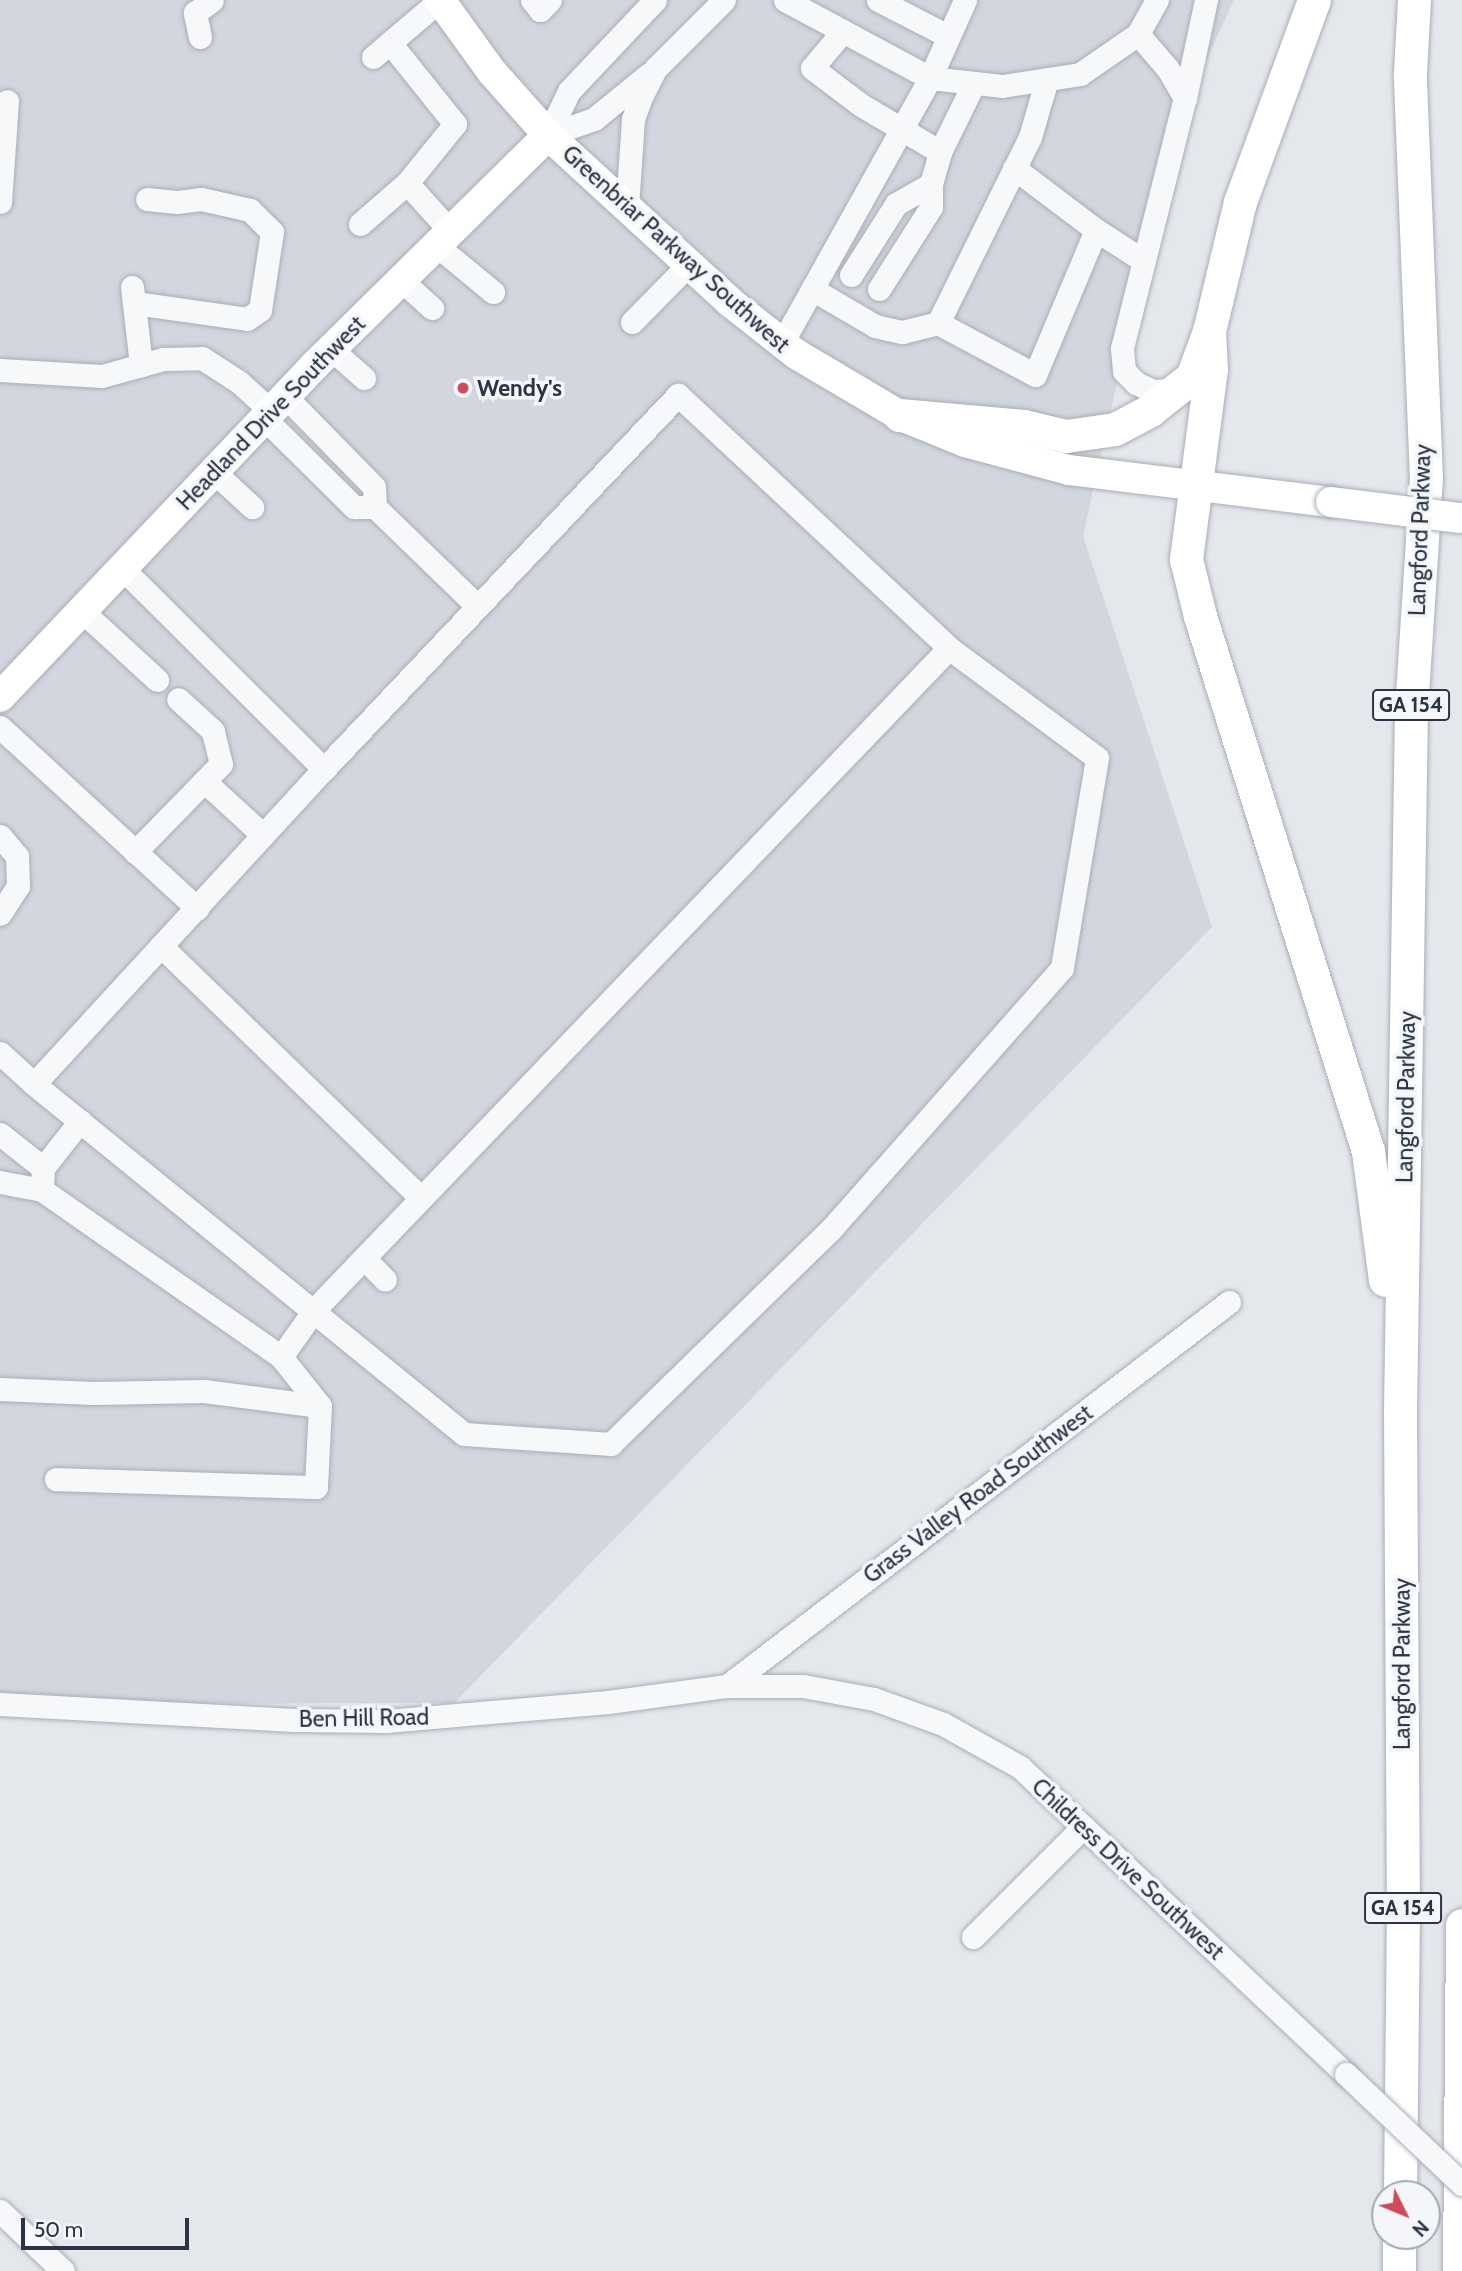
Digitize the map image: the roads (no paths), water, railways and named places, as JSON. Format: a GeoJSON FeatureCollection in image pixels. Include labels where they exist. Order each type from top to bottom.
{"type":"FeatureCollection","features":[{"type":"Feature","properties":{"kind":"highway"},"geometry":{"type":"LineString","coordinates":[[899,415],[1024,426],[1066,436],[1115,429],[1150,410],[1192,377],[1209,331],[1240,202],[1314,0]]}},
{"type":"Feature","properties":{"kind":"highway","name":"Langford Parkway"},"geometry":{"type":"LineString","coordinates":[[1400,2180],[1403,1903],[1400,1411],[1411,710],[1426,479],[1410,73],[1414,0]]}},
{"type":"Feature","properties":{"kind":"highway"},"geometry":{"type":"LineString","coordinates":[[1209,331],[1211,369],[1198,488],[1186,559],[1200,616],[1368,1151],[1400,1411]]}},
{"type":"Feature","properties":{"kind":"highway","name":"GA 154"},"geometry":{"type":"LineString","coordinates":[[1459,2271],[1462,1925]]}},
{"type":"Feature","properties":{"kind":"highway"},"geometry":{"type":"LineString","coordinates":[[1399,2250],[1399,2271]]}},
{"type":"Feature","properties":{"kind":"main road","name":"Greenbriar Parkway Southwest"},"geometry":{"type":"LineString","coordinates":[[440,0],[492,72],[548,135],[689,264],[782,343],[899,415],[965,442],[1069,470],[1198,488],[1462,518]]}},
{"type":"Feature","properties":{"kind":"main road","name":"Headland Drive Southwest"},"geometry":{"type":"LineString","coordinates":[[0,697],[331,349],[548,135]]}},
{"type":"Feature","properties":{"kind":"street"},"geometry":{"type":"LineString","coordinates":[[200,37],[195,13],[212,0]]}},
{"type":"Feature","properties":{"kind":"street"},"geometry":{"type":"LineString","coordinates":[[360,224],[407,183],[455,124],[381,50],[440,0]]}},
{"type":"Feature","properties":{"kind":"street"},"geometry":{"type":"LineString","coordinates":[[532,0],[540,10],[550,0]]}},
{"type":"Feature","properties":{"kind":"street"},"geometry":{"type":"LineString","coordinates":[[548,135],[569,91],[655,0]]}},
{"type":"Feature","properties":{"kind":"street"},"geometry":{"type":"LineString","coordinates":[[548,135],[594,119],[656,68],[723,0]]}},
{"type":"Feature","properties":{"kind":"street"},"geometry":{"type":"LineString","coordinates":[[785,0],[930,78],[1002,86],[1080,74],[1138,34],[1157,0]]}},
{"type":"Feature","properties":{"kind":"street"},"geometry":{"type":"LineString","coordinates":[[878,0],[948,36]]}},
{"type":"Feature","properties":{"kind":"street"},"geometry":{"type":"LineString","coordinates":[[782,343],[930,78],[965,0]]}},
{"type":"Feature","properties":{"kind":"street"},"geometry":{"type":"LineString","coordinates":[[1179,389],[1153,391],[1136,383],[1125,371],[1122,348],[1185,98],[1206,0]]}},
{"type":"Feature","properties":{"kind":"street"},"geometry":{"type":"LineString","coordinates":[[843,32],[812,68],[901,131],[940,152]]}},
{"type":"Feature","properties":{"kind":"street"},"geometry":{"type":"LineString","coordinates":[[1138,34],[1168,69],[1185,98]]}},
{"type":"Feature","properties":{"kind":"street"},"geometry":{"type":"LineString","coordinates":[[628,207],[633,119],[656,68]]}},
{"type":"Feature","properties":{"kind":"street"},"geometry":{"type":"LineString","coordinates":[[938,323],[1030,137],[1046,79]]}},
{"type":"Feature","properties":{"kind":"street"},"geometry":{"type":"LineString","coordinates":[[974,83],[940,152],[931,184],[931,207],[871,303],[875,326],[902,332],[938,323],[1035,374],[1096,230]]}},
{"type":"Feature","properties":{"kind":"street"},"geometry":{"type":"LineString","coordinates":[[1,190],[11,100]]}},
{"type":"Feature","properties":{"kind":"street"},"geometry":{"type":"LineString","coordinates":[[1014,168],[1096,230],[1144,261]]}},
{"type":"Feature","properties":{"kind":"street"},"geometry":{"type":"LineString","coordinates":[[407,183],[443,238],[493,292]]}},
{"type":"Feature","properties":{"kind":"street"},"geometry":{"type":"LineString","coordinates":[[845,288],[896,204],[931,184]]}},
{"type":"Feature","properties":{"kind":"street"},"geometry":{"type":"LineString","coordinates":[[141,365],[133,295],[247,319],[260,310],[272,232],[250,210],[201,199],[176,202],[147,199]]}},
{"type":"Feature","properties":{"kind":"street"},"geometry":{"type":"LineString","coordinates":[[632,322],[689,264]]}},
{"type":"Feature","properties":{"kind":"street"},"geometry":{"type":"LineString","coordinates":[[401,280],[432,308]]}},
{"type":"Feature","properties":{"kind":"street"},"geometry":{"type":"LineString","coordinates":[[812,289],[845,288],[871,303]]}},
{"type":"Feature","properties":{"kind":"street"},"geometry":{"type":"LineString","coordinates":[[331,349],[364,378]]}},
{"type":"Feature","properties":{"kind":"street"},"geometry":{"type":"LineString","coordinates":[[0,370],[102,376],[163,359],[202,358],[239,382],[374,486],[375,508]]}},
{"type":"Feature","properties":{"kind":"street"},"geometry":{"type":"LineString","coordinates":[[6,1058],[34,1084],[464,1434],[611,1444],[831,1229],[1062,968],[1097,758],[949,648],[678,395],[324,769],[34,1084]]}},
{"type":"Feature","properties":{"kind":"street"},"geometry":{"type":"LineString","coordinates":[[273,409],[354,507],[375,508],[477,606]]}},
{"type":"Feature","properties":{"kind":"street"},"geometry":{"type":"LineString","coordinates":[[214,472],[252,507]]}},
{"type":"Feature","properties":{"kind":"street"},"geometry":{"type":"LineString","coordinates":[[122,568],[324,769]]}},
{"type":"Feature","properties":{"kind":"street"},"geometry":{"type":"LineString","coordinates":[[82,611],[157,680]]}},
{"type":"Feature","properties":{"kind":"street"},"geometry":{"type":"LineString","coordinates":[[281,1357],[314,1310],[949,648]]}},
{"type":"Feature","properties":{"kind":"street"},"geometry":{"type":"LineString","coordinates":[[135,852],[221,764],[213,731],[178,699]]}},
{"type":"Feature","properties":{"kind":"street"},"geometry":{"type":"LineString","coordinates":[[0,727],[197,908]]}},
{"type":"Feature","properties":{"kind":"street"},"geometry":{"type":"LineString","coordinates":[[204,781],[263,835]]}},
{"type":"Feature","properties":{"kind":"street"},"geometry":{"type":"LineString","coordinates":[[0,836],[17,856],[18,886],[0,914]]}},
{"type":"Feature","properties":{"kind":"street"},"geometry":{"type":"LineString","coordinates":[[161,946],[421,1198]]}},
{"type":"Feature","properties":{"kind":"street"},"geometry":{"type":"LineString","coordinates":[[42,1179],[80,1121]]}},
{"type":"Feature","properties":{"kind":"street"},"geometry":{"type":"LineString","coordinates":[[0,1134],[42,1179],[281,1357],[320,1406],[316,1487],[56,1479]]}},
{"type":"Feature","properties":{"kind":"street"},"geometry":{"type":"LineString","coordinates":[[0,1182],[42,1179]]}},
{"type":"Feature","properties":{"kind":"street"},"geometry":{"type":"LineString","coordinates":[[364,1258],[385,1280]]}},
{"type":"Feature","properties":{"kind":"street","name":"Grass Valley Road Southwest"},"geometry":{"type":"LineString","coordinates":[[727,1686],[1228,1302]]}},
{"type":"Feature","properties":{"kind":"street"},"geometry":{"type":"LineString","coordinates":[[0,1389],[93,1393],[204,1391],[320,1406]]}},
{"type":"Feature","properties":{"kind":"street","name":"Ben Hill Road"},"geometry":{"type":"LineString","coordinates":[[0,1704],[299,1720],[386,1721],[608,1702],[727,1686]]}},
{"type":"Feature","properties":{"kind":"street","name":"Childress Drive Southwest"},"geometry":{"type":"LineString","coordinates":[[727,1686],[803,1686],[874,1699],[943,1724],[1020,1767],[1462,2184]]}},
{"type":"Feature","properties":{"kind":"street"},"geometry":{"type":"LineString","coordinates":[[973,1937],[1083,1827]]}},
{"type":"Feature","properties":{"kind":"street"},"geometry":{"type":"LineString","coordinates":[[0,2211],[63,2271]]}},
{"type":"Feature","properties":{"kind":"place","name":"Wendy's"},"geometry":{"type":"Point","coordinates":[463,388]}}]}
